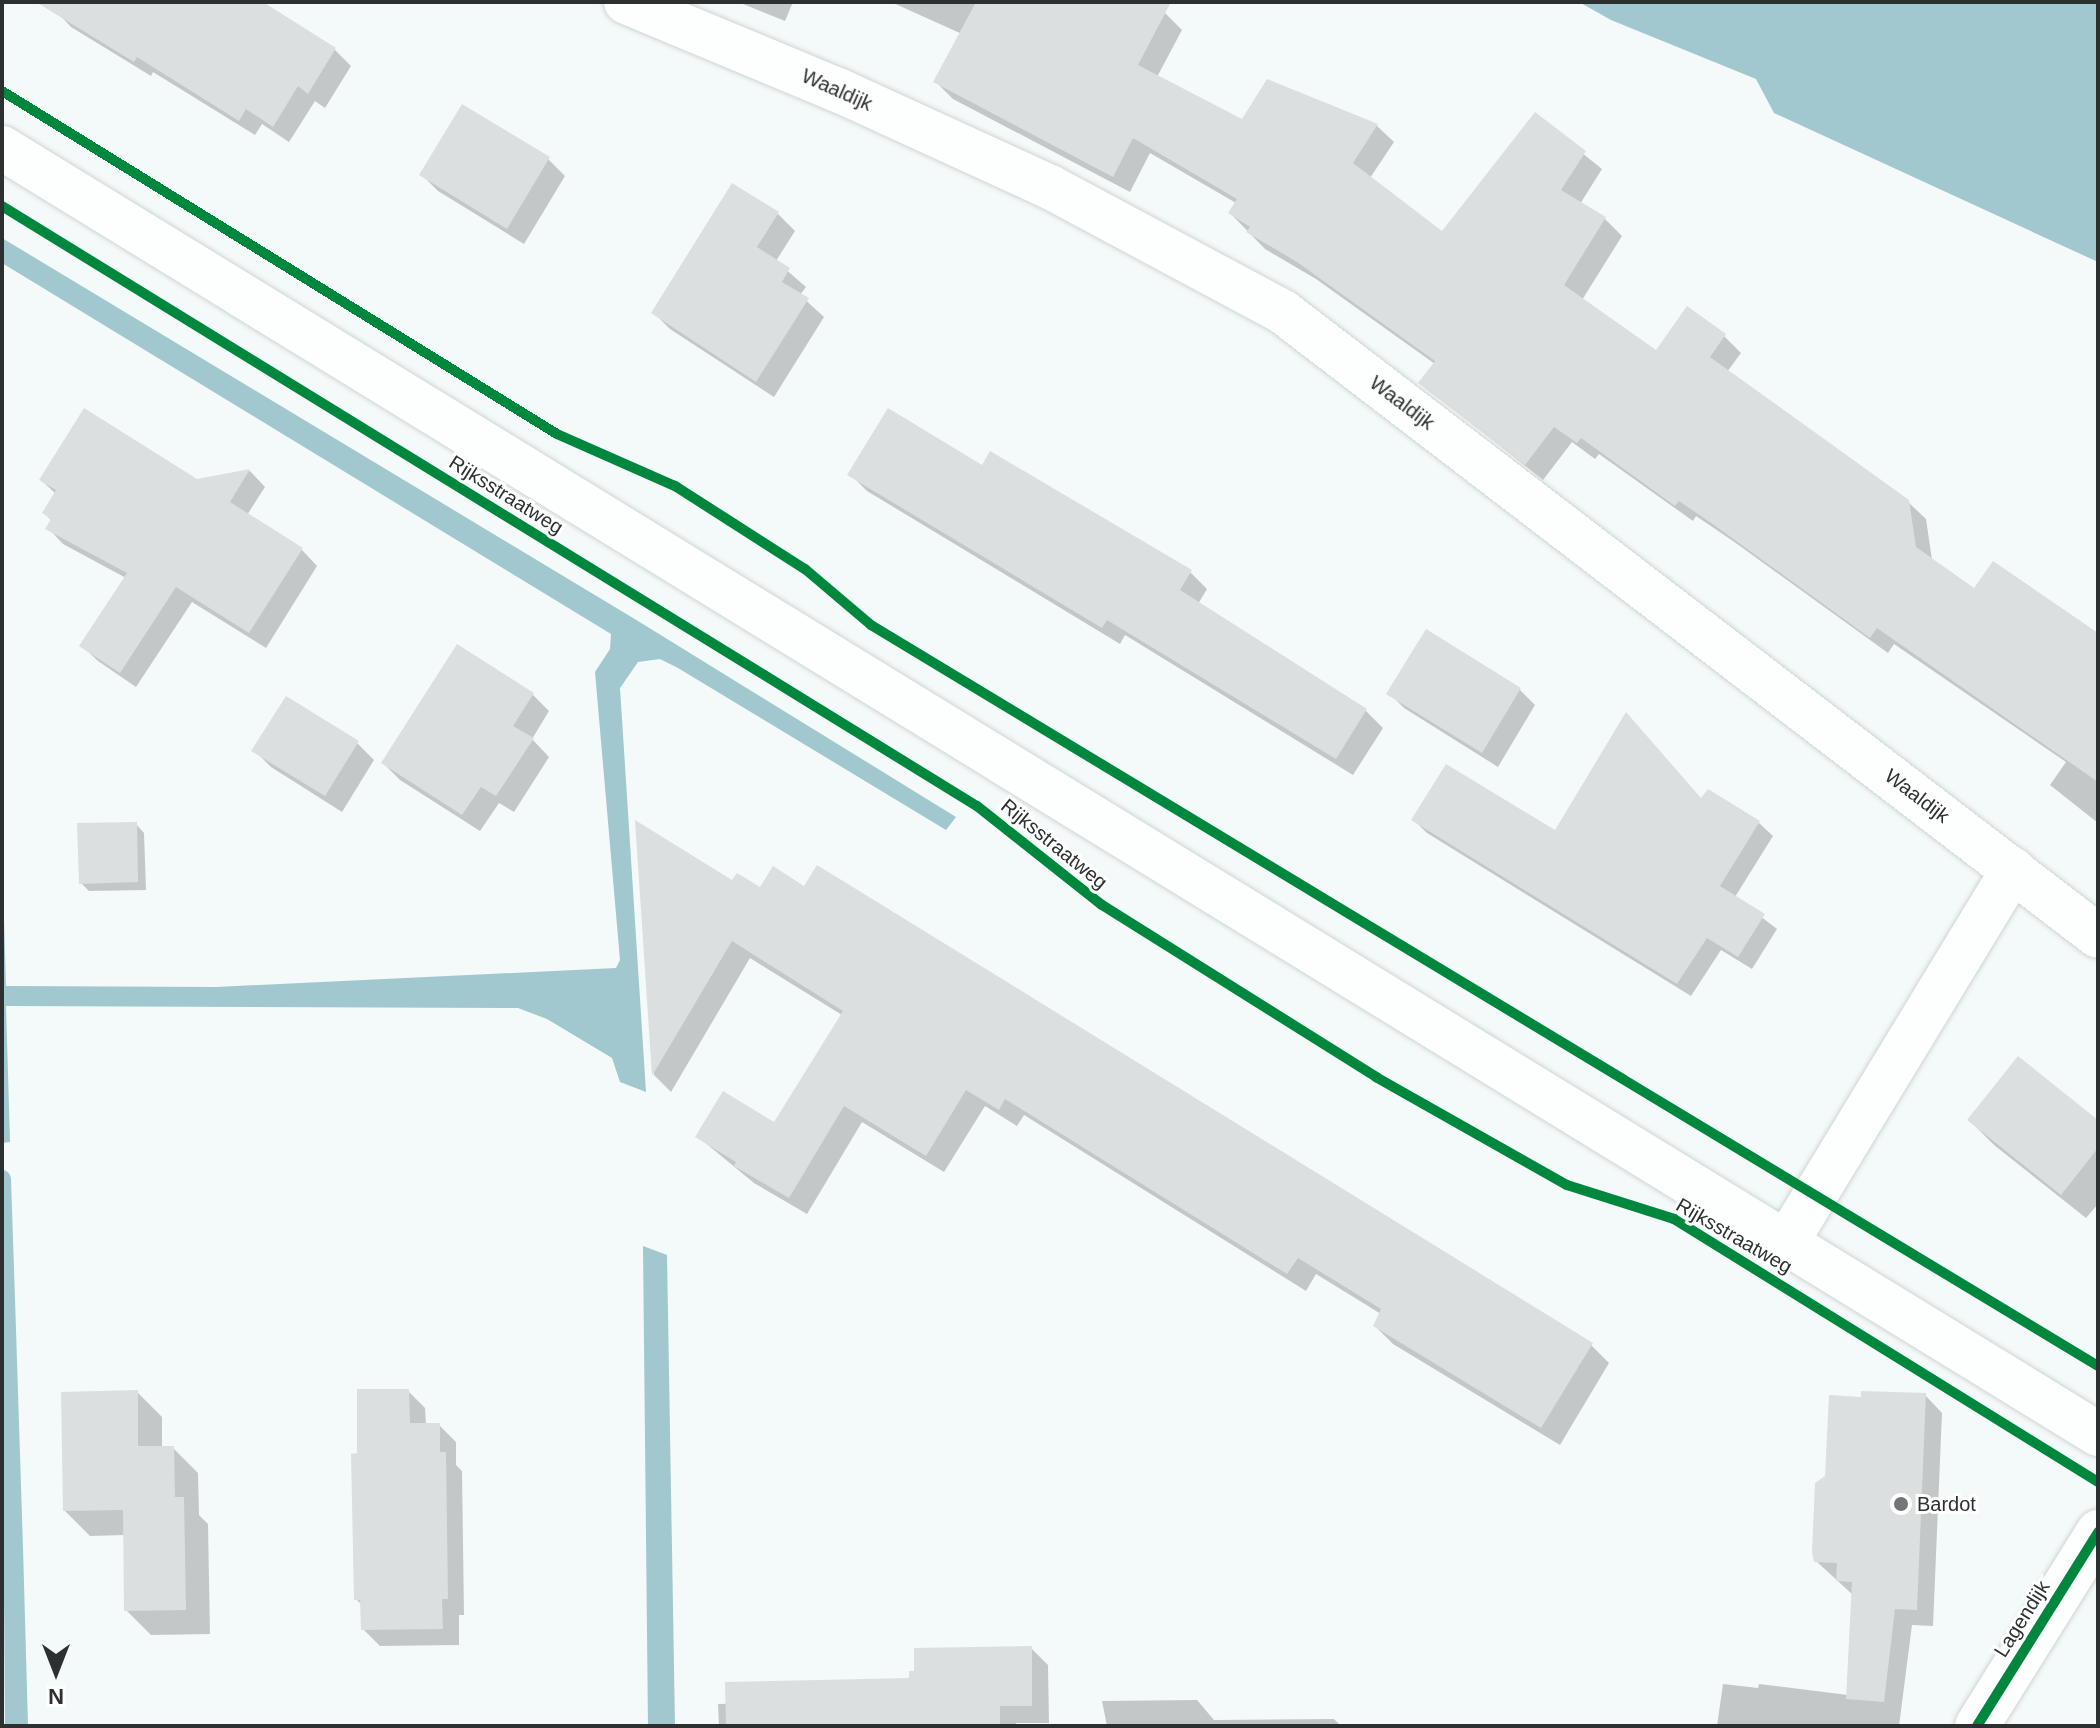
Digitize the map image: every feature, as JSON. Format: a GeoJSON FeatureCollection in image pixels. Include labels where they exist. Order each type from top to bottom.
{"type":"FeatureCollection","features":[{"type":"Feature","properties":{"kind":"street","name":"Waaldijk"},"geometry":{"type":"LineString","coordinates":[[626,2],[840,91],[1050,187],[1283,312],[2098,936]]}},
{"type":"Feature","properties":{"kind":"street","name":"Rijksstraatweg"},"geometry":{"type":"LineString","coordinates":[[2,148],[2098,1434]]}},
{"type":"Feature","properties":{"kind":"street","name":"Rijksstraatweg"},"geometry":{"type":"LineString","coordinates":[[1786,1243],[2013,869]]}},
{"type":"Feature","properties":{"kind":"street","name":"Lagendijk"},"geometry":{"type":"LineString","coordinates":[[1977,1726],[2098,1532]]}},
{"type":"Feature","properties":{"kind":"water"},"geometry":{"type":"Polygon","coordinates":[[[1579,2],[2098,2],[2098,262],[1774,113],[1756,79],[1611,20],[1579,2]]]}},
{"type":"Feature","properties":{"kind":"water"},"geometry":{"type":"Polygon","coordinates":[[[2,238],[638,621],[956,817],[946,830],[678,668],[660,659],[638,662],[620,688],[646,1092],[620,1082],[612,1058],[547,1019],[518,1008],[6,1006],[10,1142],[2,1143],[2,854],[6,986],[216,987],[616,968],[620,960],[595,672],[610,649],[611,634],[2,263],[2,238]]]}},
{"type":"Feature","properties":{"kind":"water"},"geometry":{"type":"Polygon","coordinates":[[[643,1246],[667,1255],[675,1726],[648,1726],[643,1246]]]}},
{"type":"Feature","properties":{"kind":"water"},"geometry":{"type":"Polygon","coordinates":[[[16,1330],[28,1726],[5,1726],[2,1331],[16,1330]]]}},
{"type":"Feature","properties":{"kind":"building"},"geometry":{"type":"Polygon","coordinates":[[[36,2],[263,2],[336,48],[308,94],[298,86],[273,127],[246,109],[239,121],[137,57],[134,62],[36,2]]]}},
{"type":"Feature","properties":{"kind":"building"},"geometry":{"type":"Polygon","coordinates":[[[976,2],[1171,2],[1138,65],[1242,119],[1267,79],[1378,124],[1353,163],[1442,231],[1535,112],[1586,151],[1561,190],[1606,217],[1564,285],[1656,350],[1687,306],[1726,334],[1710,357],[1909,500],[1916,547],[1974,588],[1993,561],[2098,633],[2098,782],[1877,628],[1870,638],[1714,525],[1679,501],[1675,506],[1581,438],[1577,443],[1554,427],[1525,465],[1418,383],[1435,361],[1297,262],[1246,232],[1250,227],[1228,213],[1237,199],[1133,138],[1113,177],[933,82],[976,2]]]}},
{"type":"Feature","properties":{"kind":"building"},"geometry":{"type":"Polygon","coordinates":[[[462,104],[550,157],[507,229],[419,175],[462,104]]]}},
{"type":"Feature","properties":{"kind":"building"},"geometry":{"type":"Polygon","coordinates":[[[732,183],[779,212],[757,247],[790,268],[782,282],[809,298],[756,382],[651,313],[732,183]]]}},
{"type":"Feature","properties":{"kind":"building"},"geometry":{"type":"Polygon","coordinates":[[[84,408],[197,479],[250,469],[230,502],[303,548],[249,633],[176,587],[120,673],[79,646],[127,573],[45,529],[51,519],[42,513],[56,490],[39,480],[84,408]]]}},
{"type":"Feature","properties":{"kind":"building"},"geometry":{"type":"Polygon","coordinates":[[[888,408],[982,465],[990,451],[1192,570],[1180,590],[1367,709],[1336,759],[1107,620],[1102,628],[847,475],[888,408]]]}},
{"type":"Feature","properties":{"kind":"building"},"geometry":{"type":"Polygon","coordinates":[[[1426,629],[1521,688],[1482,753],[1386,694],[1426,629]]]}},
{"type":"Feature","properties":{"kind":"building"},"geometry":{"type":"Polygon","coordinates":[[[457,644],[534,693],[513,726],[534,738],[496,796],[481,787],[462,815],[381,763],[457,644]]]}},
{"type":"Feature","properties":{"kind":"building"},"geometry":{"type":"Polygon","coordinates":[[[286,696],[359,741],[325,796],[251,751],[286,696]]]}},
{"type":"Feature","properties":{"kind":"building"},"geometry":{"type":"Polygon","coordinates":[[[1626,712],[1701,798],[1708,789],[1760,821],[1720,886],[1765,914],[1738,957],[1707,938],[1677,984],[1411,820],[1446,764],[1555,830],[1626,712]]]}},
{"type":"Feature","properties":{"kind":"building"},"geometry":{"type":"Polygon","coordinates":[[[635,820],[732,880],[737,873],[760,887],[773,866],[804,886],[817,865],[1593,1343],[1541,1428],[1373,1326],[1381,1309],[1298,1258],[1287,1274],[1005,1099],[999,1110],[966,1090],[926,1156],[844,1106],[789,1198],[734,1166],[736,1162],[695,1137],[723,1091],[774,1122],[843,1011],[732,941],[652,1076],[635,820]]]}},
{"type":"Feature","properties":{"kind":"building"},"geometry":{"type":"Polygon","coordinates":[[[137,822],[138,882],[79,884],[77,823],[137,822]]]}},
{"type":"Feature","properties":{"kind":"building"},"geometry":{"type":"Polygon","coordinates":[[[2018,1056],[2098,1120],[2098,1148],[2061,1195],[1967,1120],[2018,1056]]]}},
{"type":"Feature","properties":{"kind":"building"},"geometry":{"type":"Polygon","coordinates":[[[357,1389],[409,1389],[410,1423],[440,1423],[440,1452],[446,1452],[448,1599],[442,1599],[443,1629],[361,1630],[360,1600],[354,1600],[351,1454],[357,1453],[357,1389]]]}},
{"type":"Feature","properties":{"kind":"building"},"geometry":{"type":"Polygon","coordinates":[[[138,1390],[138,1446],[174,1446],[175,1497],[184,1497],[186,1610],[124,1611],[123,1510],[63,1511],[61,1392],[138,1390]]]}},
{"type":"Feature","properties":{"kind":"building"},"geometry":{"type":"Polygon","coordinates":[[[1861,1391],[1926,1393],[1917,1610],[1895,1609],[1884,1702],[1846,1699],[1852,1582],[1836,1581],[1837,1563],[1814,1562],[1812,1552],[1815,1483],[1825,1476],[1829,1395],[1861,1397],[1861,1391]]]}},
{"type":"Feature","properties":{"kind":"building"},"geometry":{"type":"Polygon","coordinates":[[[1032,1646],[1032,1706],[1000,1706],[1000,1726],[726,1726],[725,1682],[909,1678],[909,1671],[914,1671],[914,1648],[1032,1646]]]}},
{"type":"Feature","properties":{"kind":"waterway"},"geometry":{"type":"LineString","coordinates":[[2,1179],[7,1330]]}},
{"type":"Feature","properties":{"kind":"cycle path"},"geometry":{"type":"LineString","coordinates":[[2,91],[557,434],[675,486],[805,569],[871,625],[2098,1366]]}},
{"type":"Feature","properties":{"kind":"cycle path"},"geometry":{"type":"LineString","coordinates":[[2,206],[977,806],[1102,905],[1376,1077],[1567,1185],[1674,1219],[2098,1482]]}},
{"type":"Feature","properties":{"kind":"cycle path"},"geometry":{"type":"LineString","coordinates":[[1977,1726],[2098,1532]]}},
{"type":"Feature","properties":{"kind":"place","name":"Bardot"},"geometry":{"type":"Point","coordinates":[1901,1504]}}]}
